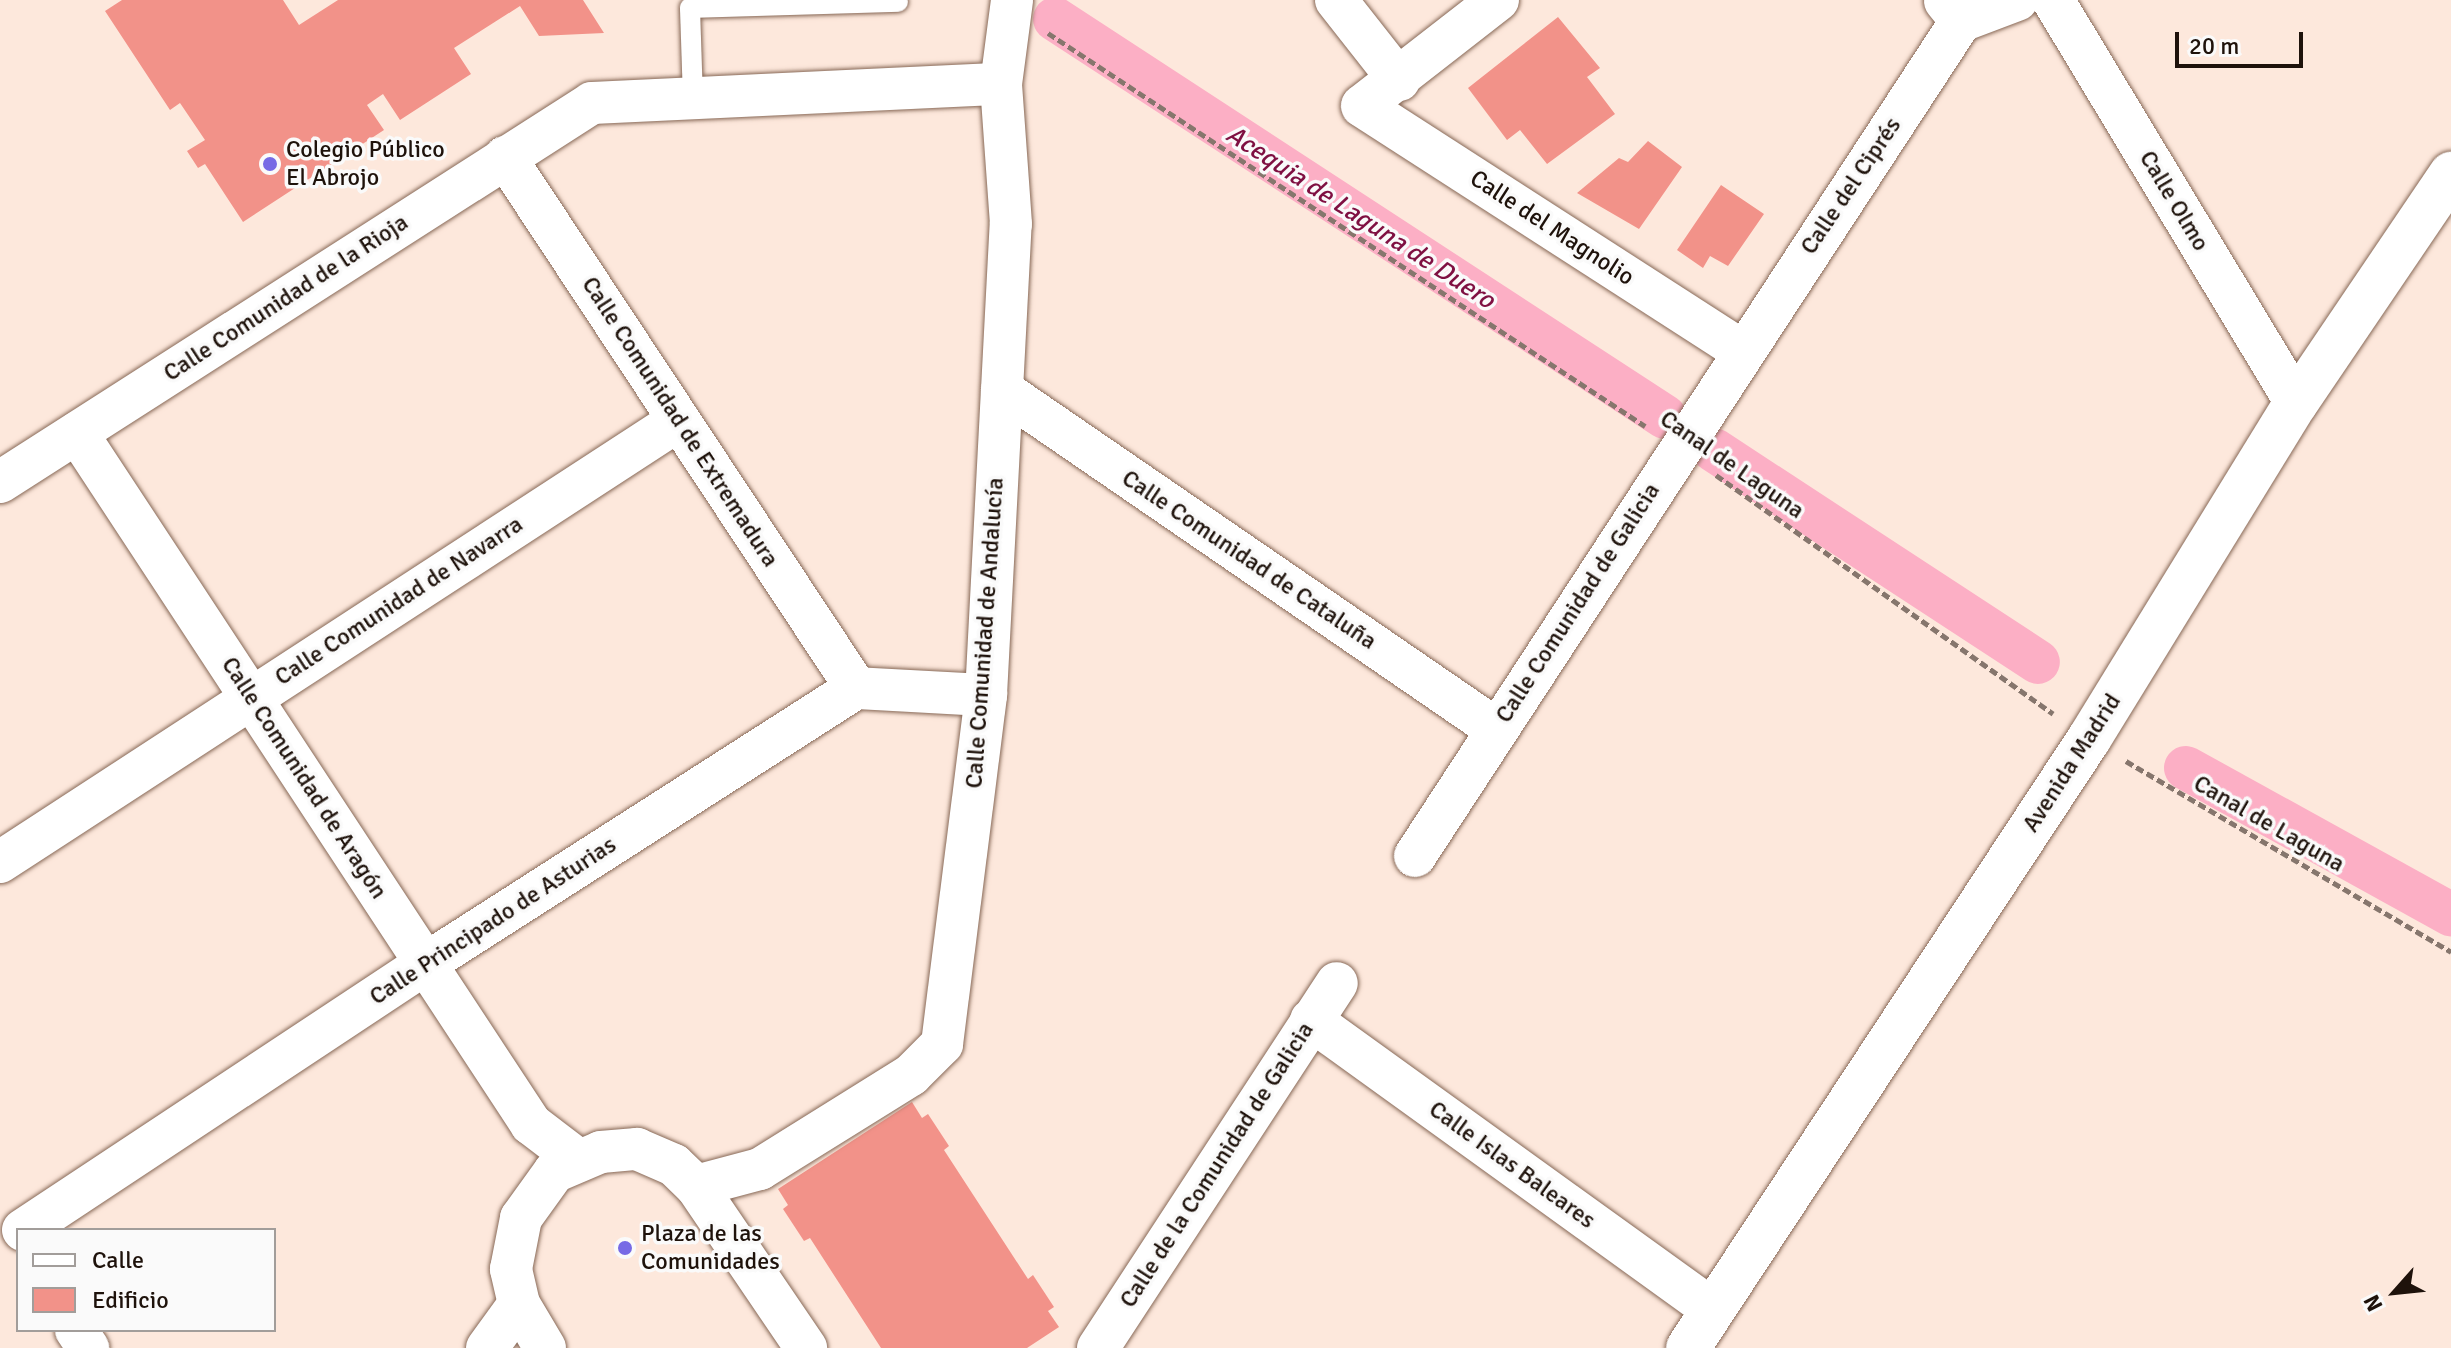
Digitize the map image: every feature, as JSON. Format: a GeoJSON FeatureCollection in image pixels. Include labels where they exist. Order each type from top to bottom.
{"type":"FeatureCollection","features":[{"type":"Feature","properties":{"kind":"main road","name":"Avenida Madrid"},"geometry":{"type":"LineString","coordinates":[[1688,1348],[2089,739],[2296,403],[2451,174]]}},
{"type":"Feature","properties":{"kind":"street"},"geometry":{"type":"LineString","coordinates":[[1336,0],[1399,80],[1498,0]]}},
{"type":"Feature","properties":{"kind":"street"},"geometry":{"type":"LineString","coordinates":[[1952,11],[2017,0]]}},
{"type":"Feature","properties":{"kind":"street","name":"Calle Olmo"},"geometry":{"type":"LineString","coordinates":[[2053,0],[2296,403]]}},
{"type":"Feature","properties":{"kind":"street","name":"Calle Comunidad de Andalucía"},"geometry":{"type":"LineString","coordinates":[[708,1202],[911,1075],[942,1044],[986,695],[1011,224],[1001,84],[1012,5]]}},
{"type":"Feature","properties":{"kind":"street","name":"Calle del Ciprés"},"geometry":{"type":"LineString","coordinates":[[1741,350],[1952,11]]}},
{"type":"Feature","properties":{"kind":"street","name":"Calle del Magnolio"},"geometry":{"type":"LineString","coordinates":[[1399,80],[1362,106],[1741,350]]}},
{"type":"Feature","properties":{"kind":"street","name":"Calle Comunidad de la Rioja"},"geometry":{"type":"LineString","coordinates":[[0,482],[592,103],[1001,84]]}},
{"type":"Feature","properties":{"kind":"street","name":"Calle Comunidad de Extremadura"},"geometry":{"type":"LineString","coordinates":[[505,157],[856,688]]}},
{"type":"Feature","properties":{"kind":"street","name":"Calle Comunidad de Galicia"},"geometry":{"type":"LineString","coordinates":[[1415,856],[1741,350]]}},
{"type":"Feature","properties":{"kind":"street","name":"Calle Comunidad de Cataluña"},"geometry":{"type":"LineString","coordinates":[[1002,390],[1496,729]]}},
{"type":"Feature","properties":{"kind":"street","name":"Calle Comunidad de Navarra"},"geometry":{"type":"LineString","coordinates":[[0,862],[679,420]]}},
{"type":"Feature","properties":{"kind":"street","name":"Calle Comunidad de Aragón"},"geometry":{"type":"LineString","coordinates":[[77,433],[531,1124],[577,1159]]}},
{"type":"Feature","properties":{"kind":"street"},"geometry":{"type":"LineString","coordinates":[[856,688],[986,695]]}},
{"type":"Feature","properties":{"kind":"street","name":"Calle Principado de Asturias"},"geometry":{"type":"LineString","coordinates":[[19,1228],[856,688]]}},
{"type":"Feature","properties":{"kind":"street","name":"Calle de la Comunidad de Galicia"},"geometry":{"type":"LineString","coordinates":[[1098,1348],[1337,983]]}},
{"type":"Feature","properties":{"kind":"street","name":"Calle Islas Baleares"},"geometry":{"type":"LineString","coordinates":[[1311,1020],[1713,1310]]}},
{"type":"Feature","properties":{"kind":"street","name":"Calle Comunidad de Aragón"},"geometry":{"type":"LineString","coordinates":[[531,1124],[538,1188]]}},
{"type":"Feature","properties":{"kind":"street"},"geometry":{"type":"LineString","coordinates":[[530,1345],[511,1269],[521,1218],[538,1188],[577,1159],[637,1149],[674,1165],[708,1202],[806,1348]]}},
{"type":"Feature","properties":{"kind":"street"},"geometry":{"type":"LineString","coordinates":[[487,1348],[519,1304]]}},
{"type":"Feature","properties":{"kind":"lane"},"geometry":{"type":"LineString","coordinates":[[693,99],[690,8],[898,2]]}},
{"type":"Feature","properties":{"kind":"path","name":"Canal de Laguna"},"geometry":{"type":"LineString","coordinates":[[1012,5],[1679,449],[2089,739],[2451,952]]}},
{"type":"Feature","properties":{"kind":"building"},"geometry":{"type":"Polygon","coordinates":[[[122,0],[283,0],[299,25],[338,0],[583,0],[604,33],[539,36],[520,6],[454,48],[471,74],[400,120],[383,94],[367,105],[384,130],[243,222],[205,164],[198,168],[187,151],[205,140],[180,103],[170,110],[105,11],[122,0]]]}},
{"type":"Feature","properties":{"kind":"building"},"geometry":{"type":"Polygon","coordinates":[[[1558,17],[1600,68],[1587,77],[1615,114],[1547,164],[1520,130],[1507,140],[1468,88],[1558,17]]]}},
{"type":"Feature","properties":{"kind":"building"},"geometry":{"type":"Polygon","coordinates":[[[1648,141],[1682,167],[1639,229],[1577,193],[1619,158],[1628,162],[1648,141]]]}},
{"type":"Feature","properties":{"kind":"building"},"geometry":{"type":"Polygon","coordinates":[[[1721,185],[1764,214],[1728,266],[1710,256],[1703,268],[1677,250],[1721,185]]]}},
{"type":"Feature","properties":{"kind":"building"},"geometry":{"type":"Polygon","coordinates":[[[912,1102],[922,1118],[928,1114],[949,1146],[944,1150],[1028,1279],[1033,1275],[1054,1307],[1048,1311],[1059,1327],[1027,1348],[881,1348],[810,1238],[804,1241],[783,1209],[788,1205],[778,1189],[912,1102]]]}},
{"type":"Feature","properties":{"kind":"waterway","name":"Acequia de Laguna de Duero"},"geometry":{"type":"LineString","coordinates":[[1055,19],[1665,417]]}},
{"type":"Feature","properties":{"kind":"waterway","name":"Acequia de Laguna de Duero"},"geometry":{"type":"LineString","coordinates":[[1714,450],[2038,662]]}},
{"type":"Feature","properties":{"kind":"waterway","name":"Acequia de Laguna de Duero"},"geometry":{"type":"LineString","coordinates":[[2186,768],[2451,914]]}},
{"type":"Feature","properties":{"kind":"place","name":"Colegio Público El Abrojo"},"geometry":{"type":"Point","coordinates":[270,164]}},
{"type":"Feature","properties":{"kind":"place","name":"Plaza de las Comunidades"},"geometry":{"type":"Point","coordinates":[625,1248]}}]}
